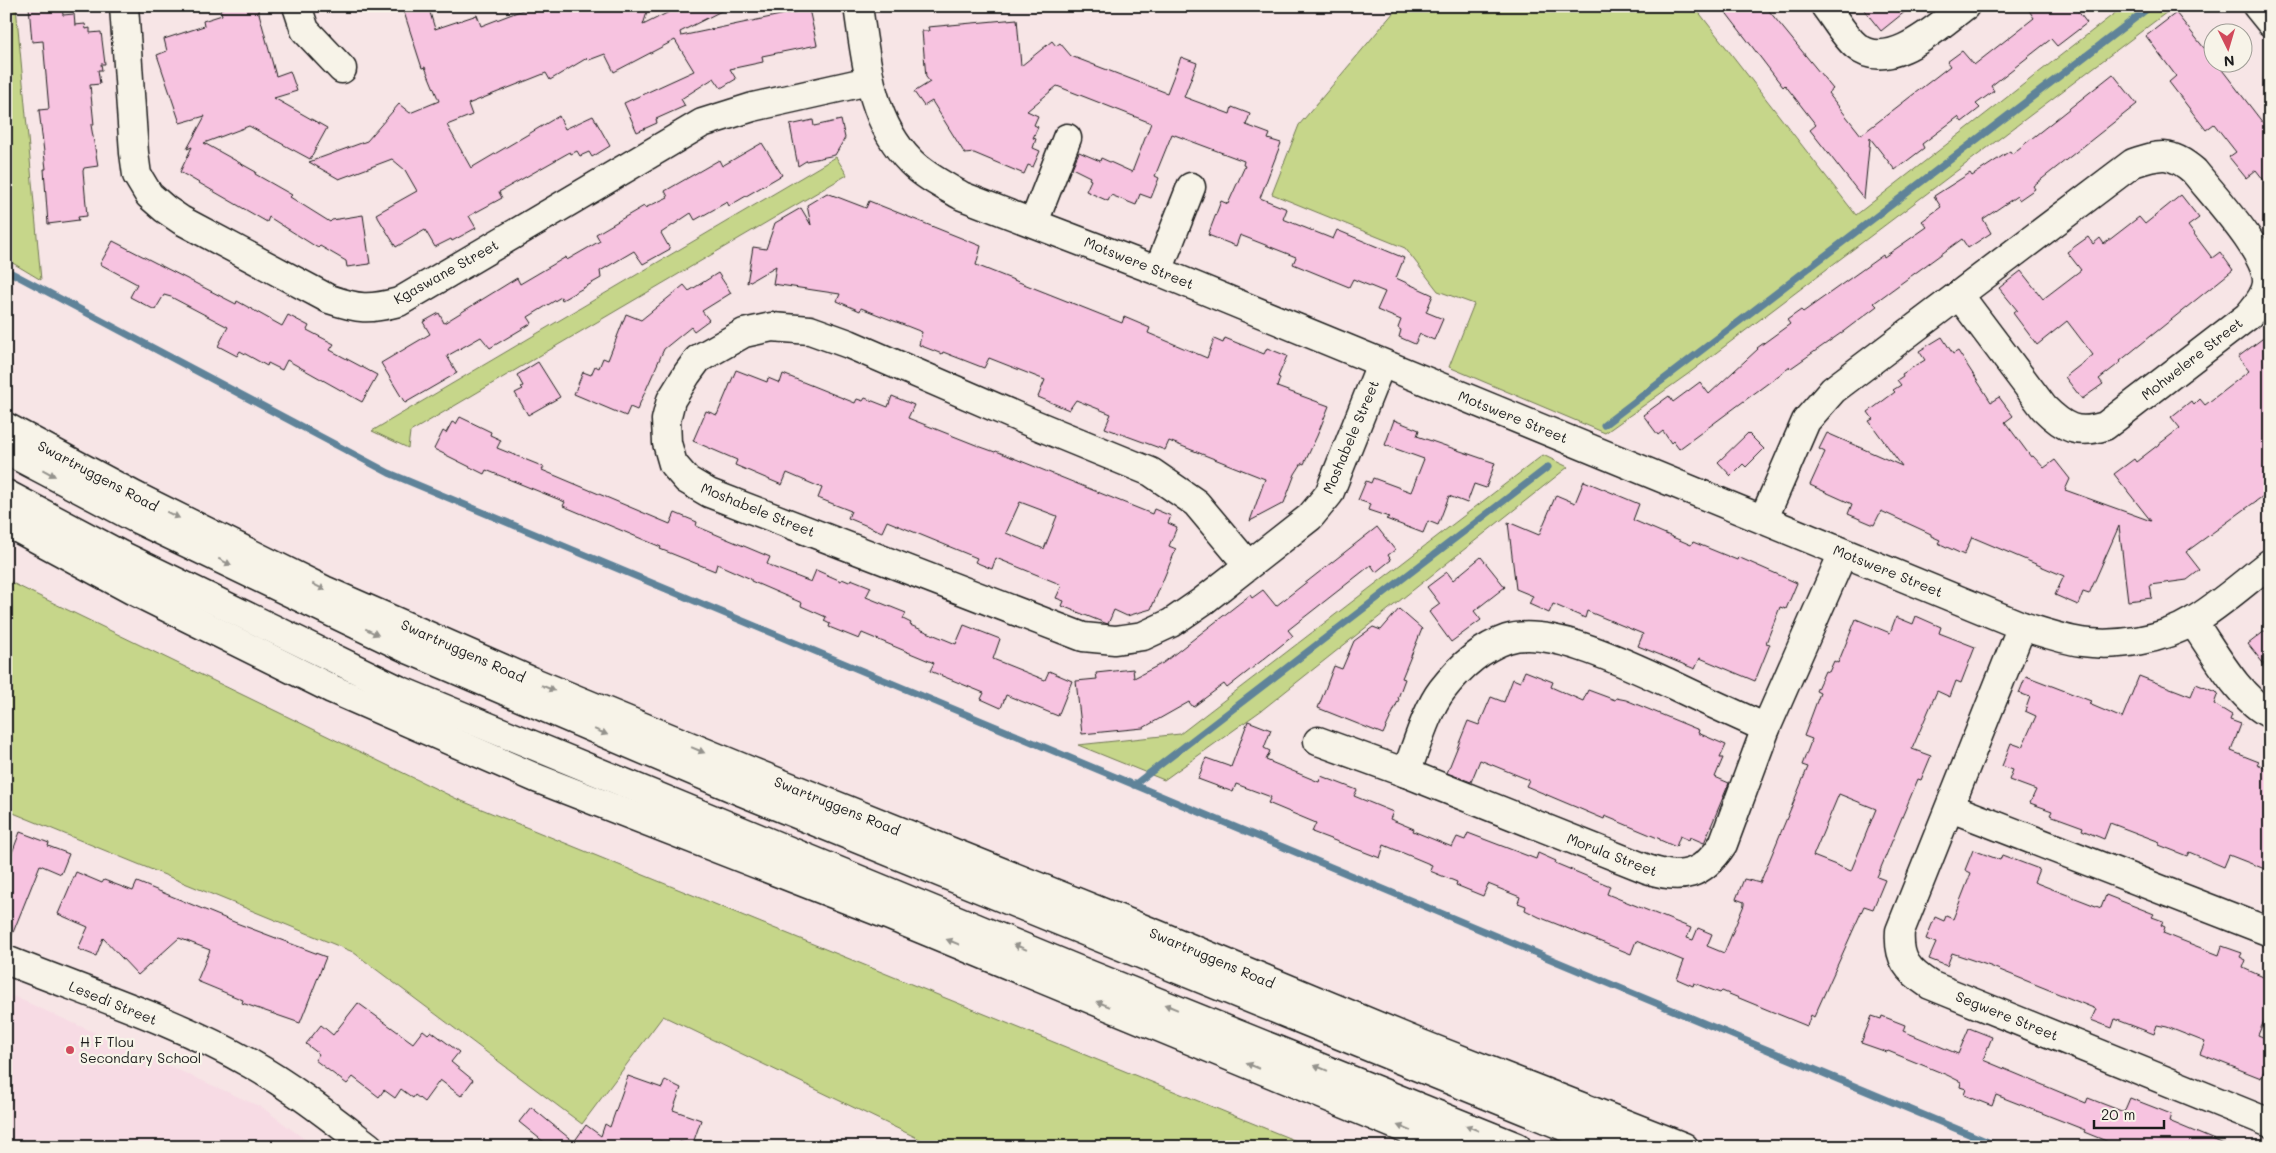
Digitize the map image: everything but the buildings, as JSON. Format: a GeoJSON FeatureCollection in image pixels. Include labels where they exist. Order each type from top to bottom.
{"type":"FeatureCollection","features":[{"type":"Feature","properties":{"kind":"street","name":"Kgaswane Street"},"geometry":{"type":"LineString","coordinates":[[124,6],[137,176],[149,194],[181,220],[329,299],[352,307],[374,309],[399,302],[702,123],[753,106],[869,81]]}},
{"type":"Feature","properties":{"kind":"street"},"geometry":{"type":"LineString","coordinates":[[297,6],[305,30],[342,69]]}},
{"type":"Feature","properties":{"kind":"street","name":"Motswere Street"},"geometry":{"type":"LineString","coordinates":[[858,6],[869,81],[891,135],[911,162],[936,182],[962,196],[1158,271],[1381,364],[1764,518],[1843,553],[2022,626],[2056,637],[2083,642],[2141,640],[2193,622],[2270,562]]}},
{"type":"Feature","properties":{"kind":"street"},"geometry":{"type":"LineString","coordinates":[[1825,6],[1857,47],[1874,54],[1888,54],[1916,43],[1965,6]]}},
{"type":"Feature","properties":{"kind":"street"},"geometry":{"type":"LineString","coordinates":[[2257,6],[2270,22]]}},
{"type":"Feature","properties":{"kind":"street"},"geometry":{"type":"LineString","coordinates":[[1034,222],[1067,138]]}},
{"type":"Feature","properties":{"kind":"street","name":"Mohwelere Street"},"geometry":{"type":"LineString","coordinates":[[1764,518],[1806,421],[1833,390],[2133,163],[2155,156],[2167,155],[2182,160],[2194,171],[2255,248],[2263,265],[2267,282],[2261,300],[2248,316],[2105,426],[2090,431],[2072,429],[2058,423],[2044,408],[1959,296]]}},
{"type":"Feature","properties":{"kind":"street"},"geometry":{"type":"LineString","coordinates":[[1158,271],[1191,187]]}},
{"type":"Feature","properties":{"kind":"street","name":"Moshabele Street"},"geometry":{"type":"LineString","coordinates":[[1248,564],[1196,503],[1151,472],[849,344],[810,330],[772,327],[744,333],[726,342],[698,359],[671,400],[666,420],[667,443],[673,464],[687,480],[709,493],[1083,637],[1115,640],[1143,636],[1171,623],[1203,601],[1310,517],[1329,494],[1381,364]]}},
{"type":"Feature","properties":{"kind":"street","name":"Swartruggens Road"},"geometry":{"type":"LineString","coordinates":[[6,427],[135,496],[324,590],[529,680],[741,768],[1156,934],[1421,1044],[1684,1147]]}},
{"type":"Feature","properties":{"kind":"street"},"geometry":{"type":"LineString","coordinates":[[6,450],[134,518],[410,650],[740,791],[1615,1147]]}},
{"type":"Feature","properties":{"kind":"street"},"geometry":{"type":"LineString","coordinates":[[6,494],[121,556],[399,690],[1083,972],[1518,1147]]}},
{"type":"Feature","properties":{"kind":"street"},"geometry":{"type":"LineString","coordinates":[[6,522],[132,590],[332,689],[536,778],[890,916],[1449,1147]]}},
{"type":"Feature","properties":{"kind":"street","name":"Morula Street"},"geometry":{"type":"LineString","coordinates":[[1318,741],[1406,773],[1663,875],[1684,875],[1701,870],[1713,859],[1723,844],[1766,728],[1843,553]]}},
{"type":"Feature","properties":{"kind":"street"},"geometry":{"type":"LineString","coordinates":[[2193,622],[2246,694],[2270,714]]}},
{"type":"Feature","properties":{"kind":"street","name":"Segwere Street"},"geometry":{"type":"LineString","coordinates":[[2022,626],[1951,808],[1900,931],[1899,945],[1904,961],[1915,975],[1930,984],[2270,1123]]}},
{"type":"Feature","properties":{"kind":"street"},"geometry":{"type":"LineString","coordinates":[[1406,773],[1440,692],[1457,672],[1481,652],[1508,639],[1531,637],[1557,640],[1610,657],[1766,728]]}},
{"type":"Feature","properties":{"kind":"street"},"geometry":{"type":"LineString","coordinates":[[1951,808],[2270,932]]}},
{"type":"Feature","properties":{"kind":"street","name":"Lesedi Street"},"geometry":{"type":"LineString","coordinates":[[6,960],[185,1032],[252,1064],[325,1113],[369,1147]]}},
{"type":"Feature","properties":{"kind":"shaded area","name":"H F Tlou Secondary School"},"geometry":{"type":"Polygon","coordinates":[[[6,993],[263,1108],[315,1147],[6,1147],[6,993]]]}},
{"type":"Feature","properties":{"kind":"green space"},"geometry":{"type":"Polygon","coordinates":[[[6,6],[16,6],[41,280],[6,259],[6,6]]]}},
{"type":"Feature","properties":{"kind":"green space"},"geometry":{"type":"Polygon","coordinates":[[[1399,6],[1694,6],[1856,215],[2124,6],[2175,6],[1688,374],[1605,433],[1449,367],[1474,304],[1438,291],[1405,248],[1272,194],[1299,125],[1399,6]]]}},
{"type":"Feature","properties":{"kind":"green space"},"geometry":{"type":"Polygon","coordinates":[[[836,157],[847,175],[410,432],[408,448],[372,431],[836,157]]]}},
{"type":"Feature","properties":{"kind":"green space"},"geometry":{"type":"Polygon","coordinates":[[[1543,455],[1568,467],[1262,710],[1164,780],[1078,745],[1180,734],[1543,455]]]}},
{"type":"Feature","properties":{"kind":"green space"},"geometry":{"type":"Polygon","coordinates":[[[6,580],[457,799],[1311,1147],[936,1147],[663,1016],[582,1124],[353,952],[6,810],[6,580]]]}},
{"type":"Feature","properties":{"kind":"waterway"},"geometry":{"type":"LineString","coordinates":[[1604,425],[2151,6]]}},
{"type":"Feature","properties":{"kind":"waterway"},"geometry":{"type":"LineString","coordinates":[[6,270],[389,473],[2000,1147]]}},
{"type":"Feature","properties":{"kind":"waterway"},"geometry":{"type":"LineString","coordinates":[[1134,785],[1548,467]]}},
{"type":"Feature","properties":{"kind":"place","name":"H F Tlou Secondary School"},"geometry":{"type":"Point","coordinates":[70,1050]}}]}
